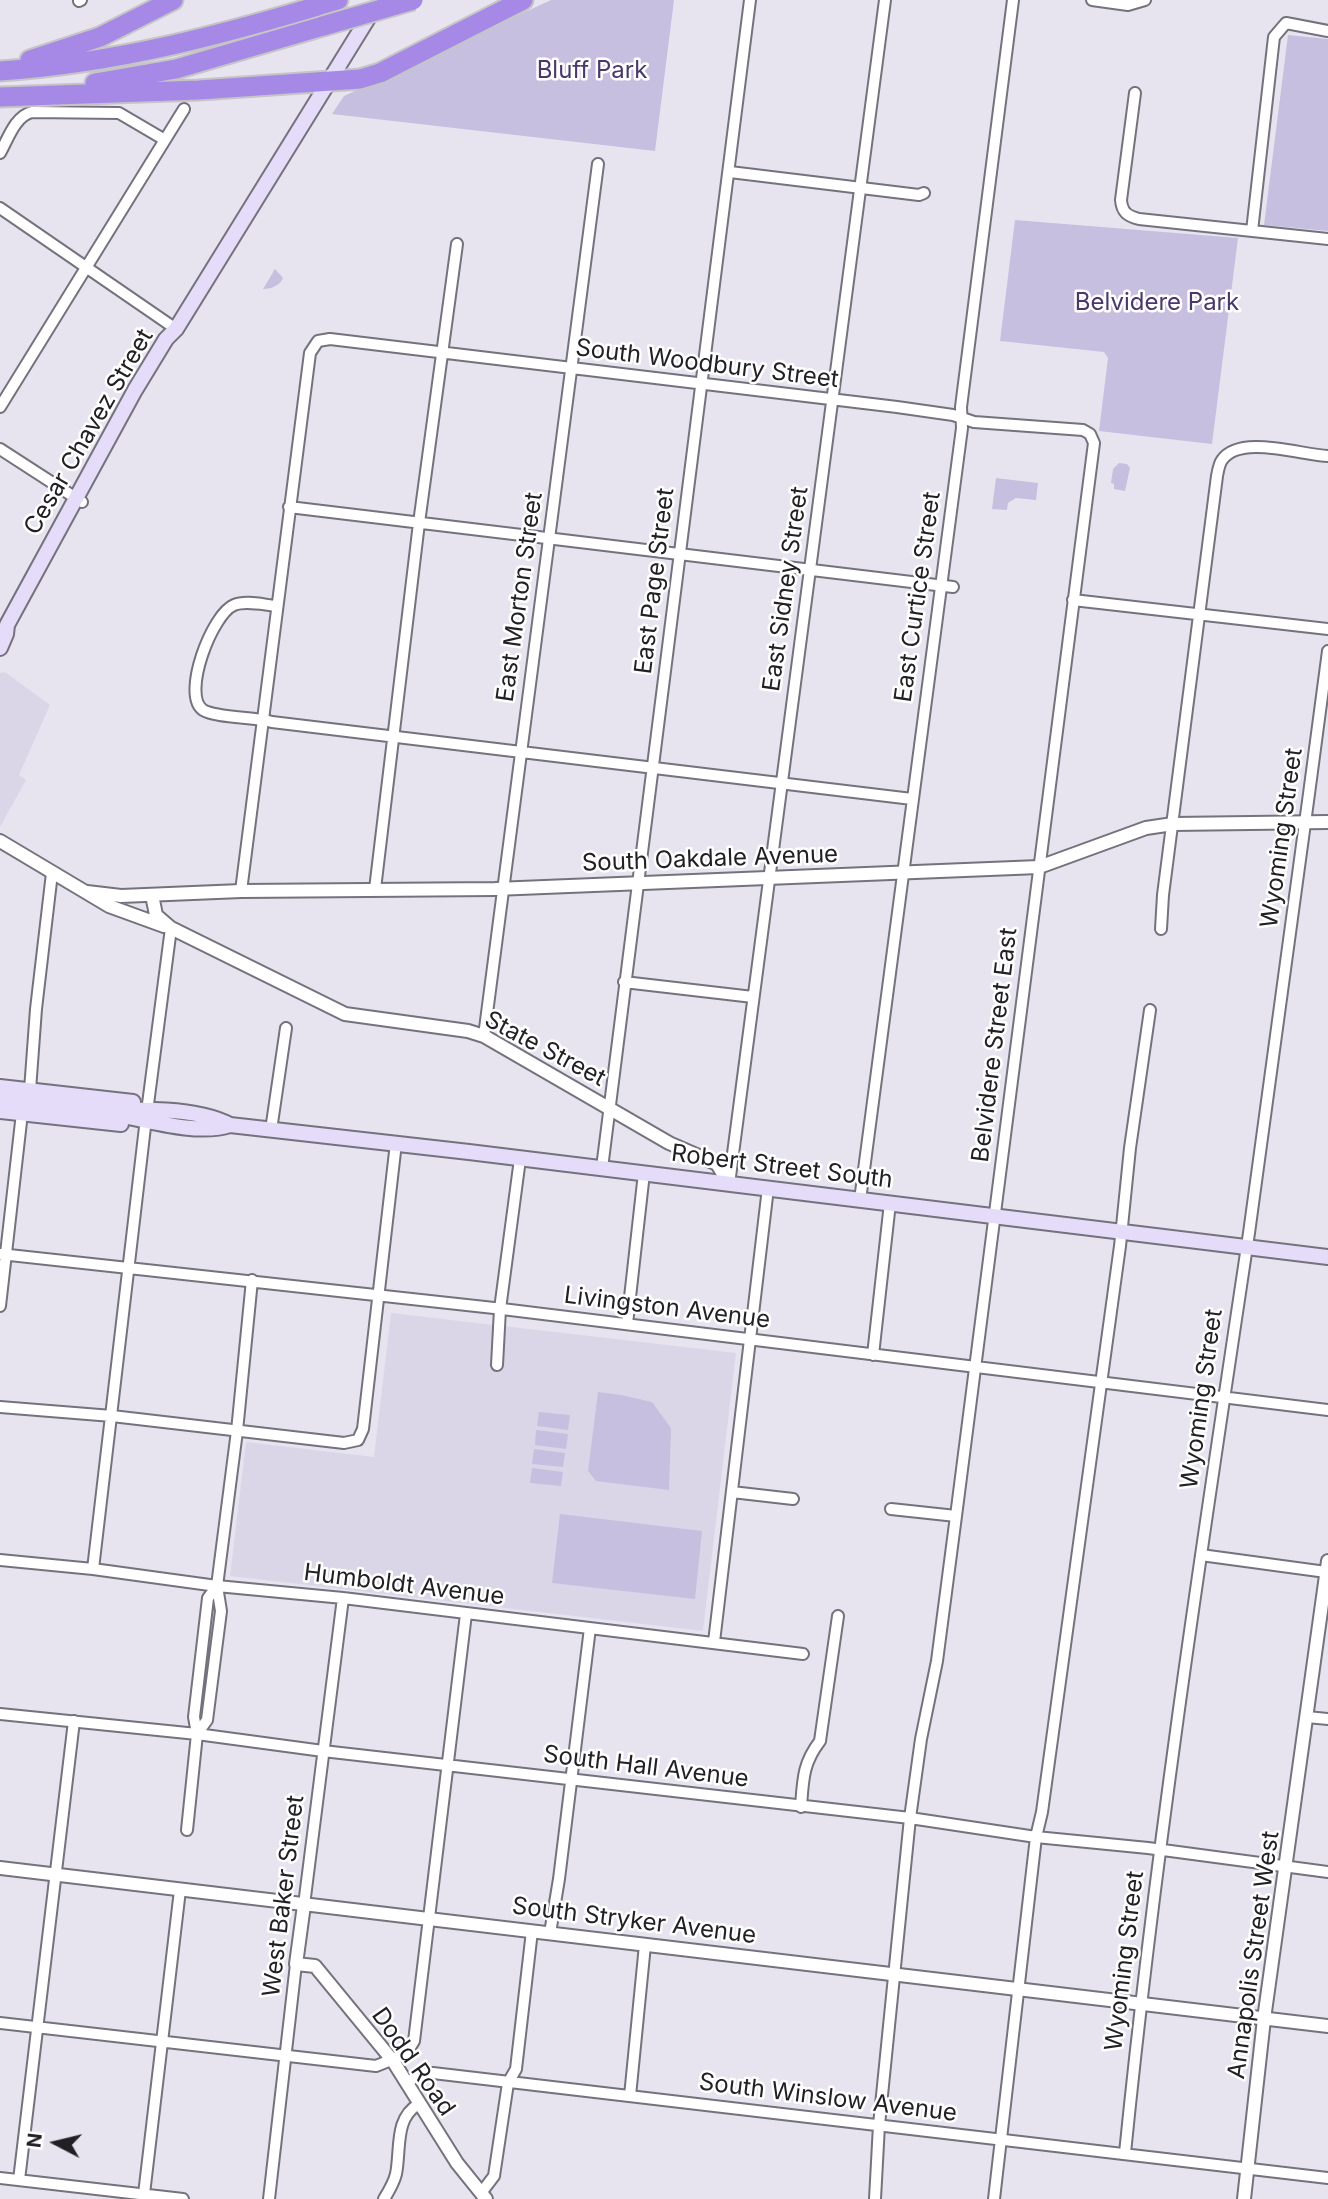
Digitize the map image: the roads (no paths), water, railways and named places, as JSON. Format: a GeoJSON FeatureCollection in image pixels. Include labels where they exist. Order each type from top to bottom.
{"type":"FeatureCollection","features":[{"type":"Feature","properties":{"kind":"highway"},"geometry":{"type":"LineString","coordinates":[[0,68],[70,49],[120,28],[173,0]]}},
{"type":"Feature","properties":{"kind":"highway"},"geometry":{"type":"LineString","coordinates":[[0,96],[157,73],[413,0]]}},
{"type":"Feature","properties":{"kind":"highway"},"geometry":{"type":"LineString","coordinates":[[0,96],[199,90],[360,79],[380,73],[523,0]]}},
{"type":"Feature","properties":{"kind":"highway"},"geometry":{"type":"LineString","coordinates":[[0,68],[81,64],[145,53],[333,2]]}},
{"type":"Feature","properties":{"kind":"main road","name":"Cesar Chavez Street"},"geometry":{"type":"LineString","coordinates":[[3,641],[7,625],[79,500],[135,390],[166,339],[176,329],[379,0]]}},
{"type":"Feature","properties":{"kind":"main road"},"geometry":{"type":"LineString","coordinates":[[0,1087],[148,1104],[168,1118]]}},
{"type":"Feature","properties":{"kind":"main road","name":"Robert Street South"},"geometry":{"type":"LineString","coordinates":[[0,1100],[100,1111],[127,1109],[168,1118],[212,1117],[230,1125],[1328,1257]]}},
{"type":"Feature","properties":{"kind":"main road"},"geometry":{"type":"LineString","coordinates":[[0,1111],[145,1127],[168,1118]]}},
{"type":"Feature","properties":{"kind":"street","name":"East Page Street"},"geometry":{"type":"LineString","coordinates":[[602,1168],[750,0]]}},
{"type":"Feature","properties":{"kind":"street","name":"East Sidney Street"},"geometry":{"type":"LineString","coordinates":[[729,1184],[885,0]]}},
{"type":"Feature","properties":{"kind":"street","name":"East Curtice Street"},"geometry":{"type":"LineString","coordinates":[[860,1199],[962,419],[961,407],[1013,0]]}},
{"type":"Feature","properties":{"kind":"street"},"geometry":{"type":"LineString","coordinates":[[1092,0],[1128,5],[1144,0]]}},
{"type":"Feature","properties":{"kind":"street"},"geometry":{"type":"LineString","coordinates":[[1252,231],[1274,37],[1286,23],[1328,31]]}},
{"type":"Feature","properties":{"kind":"street"},"geometry":{"type":"LineString","coordinates":[[1135,93],[1121,200],[1126,214],[1139,219],[1328,239]]}},
{"type":"Feature","properties":{"kind":"street"},"geometry":{"type":"LineString","coordinates":[[0,407],[184,109]]}},
{"type":"Feature","properties":{"kind":"street"},"geometry":{"type":"LineString","coordinates":[[0,153],[19,119],[32,112],[119,113],[165,140]]}},
{"type":"Feature","properties":{"kind":"street","name":"East Morton Street"},"geometry":{"type":"LineString","coordinates":[[484,1036],[598,164]]}},
{"type":"Feature","properties":{"kind":"street"},"geometry":{"type":"LineString","coordinates":[[730,172],[919,195],[924,193]]}},
{"type":"Feature","properties":{"kind":"street"},"geometry":{"type":"LineString","coordinates":[[0,208],[176,329]]}},
{"type":"Feature","properties":{"kind":"street"},"geometry":{"type":"LineString","coordinates":[[375,889],[419,523],[457,244]]}},
{"type":"Feature","properties":{"kind":"street","name":"South Woodbury Street"},"geometry":{"type":"LineString","coordinates":[[289,507],[310,353],[318,341],[330,339],[954,415],[962,419],[1083,430],[1090,434]]}},
{"type":"Feature","properties":{"kind":"street","name":"Belvidere Street East"},"geometry":{"type":"LineString","coordinates":[[875,2199],[879,2125],[910,1818],[921,1739],[937,1661],[956,1516],[1094,443],[1090,434]]}},
{"type":"Feature","properties":{"kind":"street"},"geometry":{"type":"LineString","coordinates":[[1161,929],[1163,895],[1221,461],[1232,452],[1263,447],[1304,455],[1328,456]]}},
{"type":"Feature","properties":{"kind":"street"},"geometry":{"type":"LineString","coordinates":[[0,449],[79,500]]}},
{"type":"Feature","properties":{"kind":"street"},"geometry":{"type":"LineString","coordinates":[[241,891],[289,507],[953,587]]}},
{"type":"Feature","properties":{"kind":"street"},"geometry":{"type":"LineString","coordinates":[[1073,600],[1328,629]]}},
{"type":"Feature","properties":{"kind":"street"},"geometry":{"type":"LineString","coordinates":[[277,606],[242,603],[228,608],[208,637],[195,689],[196,702],[205,711],[392,737],[912,799]]}},
{"type":"Feature","properties":{"kind":"street","name":"Wyoming Street"},"geometry":{"type":"LineString","coordinates":[[1125,2153],[1159,1849],[1328,651]]}},
{"type":"Feature","properties":{"kind":"street","name":"South Oakdale Avenue"},"geometry":{"type":"LineString","coordinates":[[87,892],[115,896],[241,891],[503,888],[1039,867],[1146,828],[1173,824],[1328,822]]}},
{"type":"Feature","properties":{"kind":"street","name":"State Street"},"geometry":{"type":"LineString","coordinates":[[0,841],[121,911],[171,928],[345,1014],[468,1031],[484,1036],[669,1143],[717,1164],[729,1184]]}},
{"type":"Feature","properties":{"kind":"street"},"geometry":{"type":"LineString","coordinates":[[30,1090],[36,1009],[52,873]]}},
{"type":"Feature","properties":{"kind":"street"},"geometry":{"type":"LineString","coordinates":[[148,1104],[171,928],[156,915],[152,895]]}},
{"type":"Feature","properties":{"kind":"street"},"geometry":{"type":"LineString","coordinates":[[624,982],[753,997]]}},
{"type":"Feature","properties":{"kind":"street"},"geometry":{"type":"LineString","coordinates":[[994,2199],[1036,1837],[1122,1231],[1130,1148],[1150,1010]]}},
{"type":"Feature","properties":{"kind":"street"},"geometry":{"type":"LineString","coordinates":[[271,1130],[286,1028]]}},
{"type":"Feature","properties":{"kind":"street"},"geometry":{"type":"LineString","coordinates":[[0,1306],[3,1255],[22,1113]]}},
{"type":"Feature","properties":{"kind":"street"},"geometry":{"type":"LineString","coordinates":[[93,1569],[145,1127]]}},
{"type":"Feature","properties":{"kind":"street"},"geometry":{"type":"LineString","coordinates":[[0,1407],[112,1416],[344,1443],[358,1440],[363,1429],[396,1143]]}},
{"type":"Feature","properties":{"kind":"street"},"geometry":{"type":"LineString","coordinates":[[696,1157],[700,1169],[699,1180]]}},
{"type":"Feature","properties":{"kind":"street"},"geometry":{"type":"LineString","coordinates":[[497,1364],[500,1309],[520,1158]]}},
{"type":"Feature","properties":{"kind":"street"},"geometry":{"type":"LineString","coordinates":[[627,1324],[644,1173]]}},
{"type":"Feature","properties":{"kind":"street"},"geometry":{"type":"LineString","coordinates":[[714,1643],[768,1188]]}},
{"type":"Feature","properties":{"kind":"street"},"geometry":{"type":"LineString","coordinates":[[873,1355],[890,1203]]}},
{"type":"Feature","properties":{"kind":"street","name":"Livingston Avenue"},"geometry":{"type":"LineString","coordinates":[[3,1255],[500,1309],[1328,1410]]}},
{"type":"Feature","properties":{"kind":"street"},"geometry":{"type":"LineString","coordinates":[[187,1830],[197,1734],[194,1717],[208,1598],[217,1586],[237,1431],[252,1280]]}},
{"type":"Feature","properties":{"kind":"street"},"geometry":{"type":"LineString","coordinates":[[732,1492],[793,1499]]}},
{"type":"Feature","properties":{"kind":"street"},"geometry":{"type":"LineString","coordinates":[[891,1509],[956,1516]]}},
{"type":"Feature","properties":{"kind":"street"},"geometry":{"type":"LineString","coordinates":[[1201,1555],[1328,1567]]}},
{"type":"Feature","properties":{"kind":"street","name":"Humboldt Avenue"},"geometry":{"type":"LineString","coordinates":[[0,1560],[343,1598],[803,1654]]}},
{"type":"Feature","properties":{"kind":"street","name":"Annapolis Street West"},"geometry":{"type":"LineString","coordinates":[[1244,2199],[1264,2019],[1328,1567]]}},
{"type":"Feature","properties":{"kind":"street","name":"West Baker Street"},"geometry":{"type":"LineString","coordinates":[[270,2199],[296,1964],[343,1598]]}},
{"type":"Feature","properties":{"kind":"street"},"geometry":{"type":"LineString","coordinates":[[0,2024],[376,2066],[406,2054],[414,2041],[466,1614]]}},
{"type":"Feature","properties":{"kind":"street"},"geometry":{"type":"LineString","coordinates":[[801,1807],[805,1766],[809,1755],[820,1741],[838,1616]]}},
{"type":"Feature","properties":{"kind":"street"},"geometry":{"type":"LineString","coordinates":[[550,1933],[590,1628]]}},
{"type":"Feature","properties":{"kind":"street","name":"South Hall Avenue"},"geometry":{"type":"LineString","coordinates":[[0,1714],[197,1734],[323,1751],[910,1818],[1036,1837],[1159,1849],[1328,1872]]}},
{"type":"Feature","properties":{"kind":"street"},"geometry":{"type":"LineString","coordinates":[[1307,1717],[1328,1719]]}},
{"type":"Feature","properties":{"kind":"street"},"geometry":{"type":"LineString","coordinates":[[19,2180],[74,1721]]}},
{"type":"Feature","properties":{"kind":"street","name":"South Stryker Avenue"},"geometry":{"type":"LineString","coordinates":[[0,1868],[1328,2026]]}},
{"type":"Feature","properties":{"kind":"street"},"geometry":{"type":"LineString","coordinates":[[144,2194],[180,1890]]}},
{"type":"Feature","properties":{"kind":"street"},"geometry":{"type":"LineString","coordinates":[[484,2196],[494,2176],[508,2083],[516,2069],[532,1931]]}},
{"type":"Feature","properties":{"kind":"street"},"geometry":{"type":"LineString","coordinates":[[630,2096],[645,1945]]}},
{"type":"Feature","properties":{"kind":"street","name":"Dodd Road"},"geometry":{"type":"LineString","coordinates":[[296,1964],[315,1966],[393,2061],[457,2163],[484,2196]]}},
{"type":"Feature","properties":{"kind":"street","name":"South Winslow Avenue"},"geometry":{"type":"LineString","coordinates":[[406,2083],[421,2074],[433,2073],[1328,2178]]}},
{"type":"Feature","properties":{"kind":"street"},"geometry":{"type":"LineString","coordinates":[[384,2199],[396,2176],[402,2122],[410,2110],[419,2104]]}},
{"type":"Feature","properties":{"kind":"street"},"geometry":{"type":"LineString","coordinates":[[0,2178],[183,2199]]}},
{"type":"Feature","properties":{"kind":"street"},"geometry":{"type":"LineString","coordinates":[[75,2199],[76,2187]]}},
{"type":"Feature","properties":{"kind":"park label","name":"Bluff Park"},"geometry":{"type":"Point","coordinates":[592,71]}},
{"type":"Feature","properties":{"kind":"park label","name":"Belvidere Park"},"geometry":{"type":"Point","coordinates":[1157,303]}}]}
